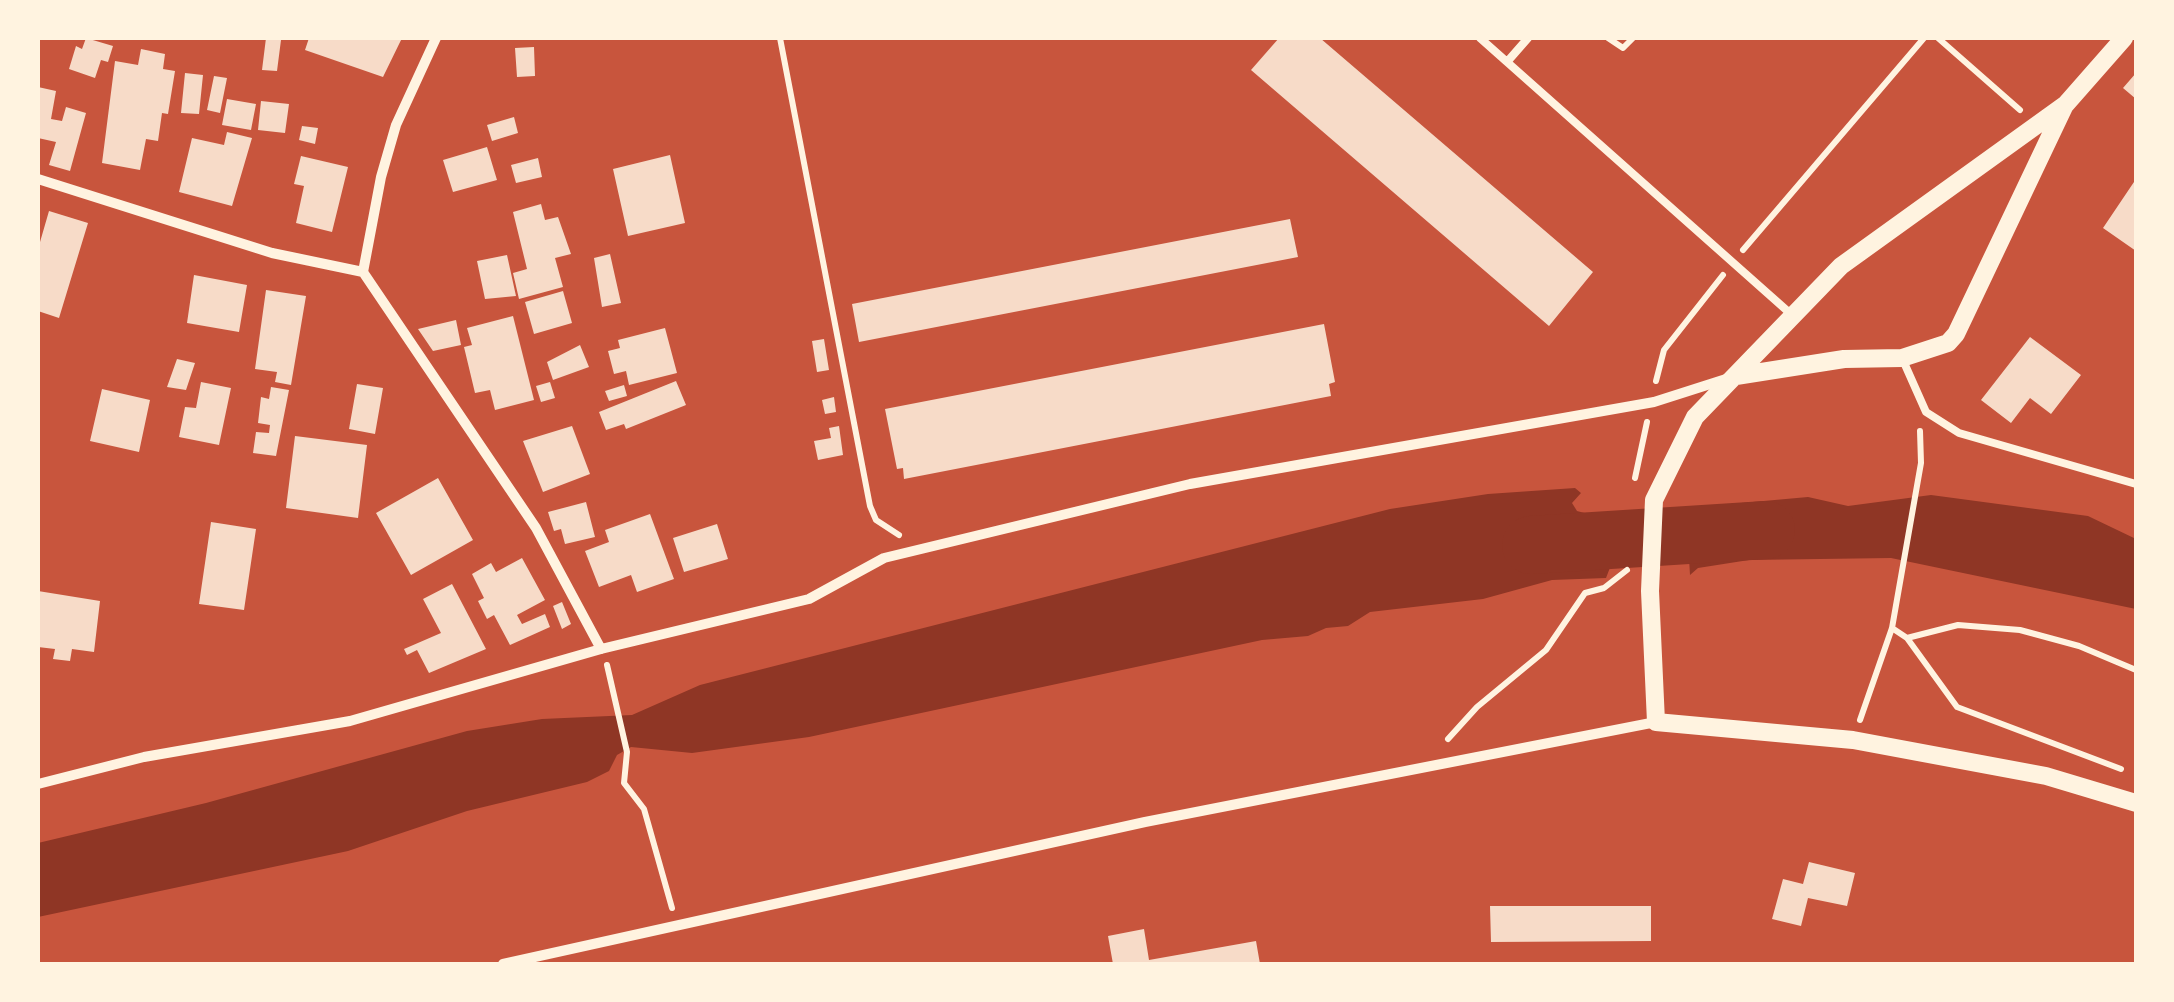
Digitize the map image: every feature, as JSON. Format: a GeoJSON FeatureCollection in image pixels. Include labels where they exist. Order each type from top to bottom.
{"type":"FeatureCollection","features":[{"type":"Feature","properties":{"kind":"street"},"geometry":{"type":"LineString","coordinates":[[363,272],[396,125],[436,38]]}},
{"type":"Feature","properties":{"kind":"street"},"geometry":{"type":"LineString","coordinates":[[1656,722],[1650,590],[1654,500],[1694,416],[1854,256],[2066,104],[2124,38]]}},
{"type":"Feature","properties":{"kind":"street"},"geometry":{"type":"LineString","coordinates":[[38,784],[144,756],[350,720],[601,650],[809,599],[884,558],[1190,484],[1654,402],[1736,376],[1844,359],[1902,358],[1936,350],[1956,334],[2066,104]]}},
{"type":"Feature","properties":{"kind":"street"},"geometry":{"type":"LineString","coordinates":[[38,179],[272,253],[363,272],[536,528],[601,650]]}},
{"type":"Feature","properties":{"kind":"street"},"geometry":{"type":"LineString","coordinates":[[504,964],[1145,822],[1656,722],[1853,740],[2046,776],[2136,803]]}},
{"type":"Feature","properties":{"kind":"lane"},"geometry":{"type":"LineString","coordinates":[[1480,38],[1733,262],[1788,320]]}},
{"type":"Feature","properties":{"kind":"lane"},"geometry":{"type":"LineString","coordinates":[[1507,62],[1528,38]]}},
{"type":"Feature","properties":{"kind":"lane"},"geometry":{"type":"LineString","coordinates":[[1902,358],[1926,412],[1959,433],[2136,484]]}},
{"type":"Feature","properties":{"kind":"path"},"geometry":{"type":"LineString","coordinates":[[780,38],[870,506],[876,520],[922,549]]}},
{"type":"Feature","properties":{"kind":"path"},"geometry":{"type":"LineString","coordinates":[[1608,38],[1624,48],[1633,38]]}},
{"type":"Feature","properties":{"kind":"path"},"geometry":{"type":"LineString","coordinates":[[1634,487],[1664,350],[1733,262],[1924,38]]}},
{"type":"Feature","properties":{"kind":"path"},"geometry":{"type":"LineString","coordinates":[[1938,38],[2036,124]]}},
{"type":"Feature","properties":{"kind":"path"},"geometry":{"type":"LineString","coordinates":[[1853,740],[1892,628],[1921,463],[1920,429],[1926,412]]}},
{"type":"Feature","properties":{"kind":"path"},"geometry":{"type":"LineString","coordinates":[[1437,742],[1454,737],[1477,707],[1546,650],[1585,593],[1627,573]]}},
{"type":"Feature","properties":{"kind":"path"},"geometry":{"type":"LineString","coordinates":[[1907,638],[1958,625],[2020,630],[2079,646],[2136,670]]}},
{"type":"Feature","properties":{"kind":"path"},"geometry":{"type":"LineString","coordinates":[[1892,628],[1907,638],[1957,707],[2136,775]]}},
{"type":"Feature","properties":{"kind":"path"},"geometry":{"type":"LineString","coordinates":[[601,650],[627,752],[624,782],[644,810],[676,925]]}},
{"type":"Feature","properties":{"kind":"shaded area"},"geometry":{"type":"Polygon","coordinates":[[[1575,488],[1581,493],[1572,503],[1577,511],[1607,519],[1611,565],[1606,578],[1552,580],[1483,599],[1370,612],[1348,626],[1326,628],[1308,636],[1262,640],[809,737],[692,753],[631,747],[617,755],[609,771],[587,782],[467,811],[348,851],[38,917],[38,843],[206,803],[467,731],[542,719],[632,715],[700,685],[1390,509],[1488,494],[1575,488]]]}},
{"type":"Feature","properties":{"kind":"shaded area"},"geometry":{"type":"Polygon","coordinates":[[[1931,495],[2088,516],[2136,539],[2136,609],[1891,558],[1749,560],[1698,568],[1690,575],[1686,508],[1808,497],[1848,506],[1931,495]]]}},
{"type":"Feature","properties":{"kind":"building"},"geometry":{"type":"Polygon","coordinates":[[[86,38],[113,46],[108,62],[101,60],[95,78],[69,69],[76,46],[82,49],[86,38]]]}},
{"type":"Feature","properties":{"kind":"building"},"geometry":{"type":"Polygon","coordinates":[[[266,38],[281,40],[277,71],[262,70],[266,38]]]}},
{"type":"Feature","properties":{"kind":"building"},"geometry":{"type":"Polygon","coordinates":[[[309,38],[402,38],[383,77],[305,50],[309,38]]]}},
{"type":"Feature","properties":{"kind":"building"},"geometry":{"type":"Polygon","coordinates":[[[1279,38],[1320,38],[1593,272],[1549,326],[1251,70],[1279,38]]]}},
{"type":"Feature","properties":{"kind":"building"},"geometry":{"type":"Polygon","coordinates":[[[534,47],[535,76],[517,77],[515,48],[534,47]]]}},
{"type":"Feature","properties":{"kind":"building"},"geometry":{"type":"Polygon","coordinates":[[[141,49],[165,54],[163,69],[175,71],[168,114],[162,113],[158,141],[146,139],[140,170],[102,163],[115,61],[138,65],[141,49]]]}},
{"type":"Feature","properties":{"kind":"building"},"geometry":{"type":"Polygon","coordinates":[[[185,73],[203,75],[199,114],[181,113],[185,73]]]}},
{"type":"Feature","properties":{"kind":"building"},"geometry":{"type":"Polygon","coordinates":[[[2136,73],[2136,99],[2123,88],[2136,73]]]}},
{"type":"Feature","properties":{"kind":"building"},"geometry":{"type":"Polygon","coordinates":[[[214,76],[227,78],[220,113],[207,110],[214,76]]]}},
{"type":"Feature","properties":{"kind":"building"},"geometry":{"type":"Polygon","coordinates":[[[38,87],[56,91],[51,119],[62,121],[66,107],[86,113],[70,171],[49,165],[56,142],[38,138],[38,87]]]}},
{"type":"Feature","properties":{"kind":"building"},"geometry":{"type":"Polygon","coordinates":[[[227,99],[256,104],[251,130],[222,125],[227,99]]]}},
{"type":"Feature","properties":{"kind":"building"},"geometry":{"type":"Polygon","coordinates":[[[261,101],[289,104],[285,133],[258,130],[261,101]]]}},
{"type":"Feature","properties":{"kind":"building"},"geometry":{"type":"Polygon","coordinates":[[[514,117],[518,133],[492,141],[487,125],[514,117]]]}},
{"type":"Feature","properties":{"kind":"building"},"geometry":{"type":"Polygon","coordinates":[[[302,126],[318,128],[315,144],[299,140],[302,126]]]}},
{"type":"Feature","properties":{"kind":"building"},"geometry":{"type":"Polygon","coordinates":[[[227,132],[252,138],[232,206],[179,192],[192,138],[224,145],[227,132]]]}},
{"type":"Feature","properties":{"kind":"building"},"geometry":{"type":"Polygon","coordinates":[[[487,147],[497,180],[453,192],[443,160],[487,147]]]}},
{"type":"Feature","properties":{"kind":"building"},"geometry":{"type":"Polygon","coordinates":[[[670,155],[685,223],[628,236],[613,169],[670,155]]]}},
{"type":"Feature","properties":{"kind":"building"},"geometry":{"type":"Polygon","coordinates":[[[301,156],[348,167],[332,232],[296,223],[304,186],[294,184],[301,156]]]}},
{"type":"Feature","properties":{"kind":"building"},"geometry":{"type":"Polygon","coordinates":[[[538,158],[542,177],[516,183],[511,165],[538,158]]]}},
{"type":"Feature","properties":{"kind":"building"},"geometry":{"type":"Polygon","coordinates":[[[2136,179],[2136,251],[2103,228],[2136,179]]]}},
{"type":"Feature","properties":{"kind":"building"},"geometry":{"type":"Polygon","coordinates":[[[541,204],[545,220],[558,217],[571,254],[555,258],[563,287],[519,299],[513,273],[527,269],[513,212],[541,204]]]}},
{"type":"Feature","properties":{"kind":"building"},"geometry":{"type":"Polygon","coordinates":[[[49,211],[88,223],[59,318],[38,311],[38,249],[49,211]]]}},
{"type":"Feature","properties":{"kind":"building"},"geometry":{"type":"Polygon","coordinates":[[[1290,219],[1298,257],[859,342],[852,304],[1290,219]]]}},
{"type":"Feature","properties":{"kind":"building"},"geometry":{"type":"Polygon","coordinates":[[[610,254],[621,303],[602,307],[594,258],[610,254]]]}},
{"type":"Feature","properties":{"kind":"building"},"geometry":{"type":"Polygon","coordinates":[[[507,255],[516,296],[485,299],[477,261],[507,255]]]}},
{"type":"Feature","properties":{"kind":"building"},"geometry":{"type":"Polygon","coordinates":[[[194,275],[247,285],[239,332],[187,323],[194,275]]]}},
{"type":"Feature","properties":{"kind":"building"},"geometry":{"type":"Polygon","coordinates":[[[266,290],[306,296],[291,385],[275,382],[277,372],[255,369],[266,290]]]}},
{"type":"Feature","properties":{"kind":"building"},"geometry":{"type":"Polygon","coordinates":[[[563,291],[572,323],[534,334],[525,302],[563,291]]]}},
{"type":"Feature","properties":{"kind":"building"},"geometry":{"type":"Polygon","coordinates":[[[513,316],[534,400],[495,410],[490,390],[475,393],[464,347],[472,345],[467,328],[513,316]]]}},
{"type":"Feature","properties":{"kind":"building"},"geometry":{"type":"Polygon","coordinates":[[[456,320],[461,345],[433,351],[418,329],[456,320]]]}},
{"type":"Feature","properties":{"kind":"building"},"geometry":{"type":"Polygon","coordinates":[[[1324,324],[1335,382],[1329,384],[1331,396],[904,479],[903,468],[897,469],[885,409],[1324,324]]]}},
{"type":"Feature","properties":{"kind":"building"},"geometry":{"type":"Polygon","coordinates":[[[665,328],[677,373],[629,385],[626,371],[614,374],[608,351],[620,348],[618,340],[665,328]]]}},
{"type":"Feature","properties":{"kind":"building"},"geometry":{"type":"Polygon","coordinates":[[[2030,337],[2081,375],[2051,414],[2030,398],[2011,423],[1981,400],[2030,337]]]}},
{"type":"Feature","properties":{"kind":"building"},"geometry":{"type":"Polygon","coordinates":[[[824,339],[829,370],[817,372],[812,341],[824,339]]]}},
{"type":"Feature","properties":{"kind":"building"},"geometry":{"type":"Polygon","coordinates":[[[580,345],[589,367],[553,380],[547,362],[580,345]]]}},
{"type":"Feature","properties":{"kind":"building"},"geometry":{"type":"Polygon","coordinates":[[[177,359],[195,363],[186,390],[167,387],[177,359]]]}},
{"type":"Feature","properties":{"kind":"building"},"geometry":{"type":"Polygon","coordinates":[[[676,381],[686,405],[626,429],[624,424],[606,430],[599,412],[676,381]]]}},
{"type":"Feature","properties":{"kind":"building"},"geometry":{"type":"Polygon","coordinates":[[[201,382],[231,388],[219,445],[179,437],[185,407],[196,408],[201,382]]]}},
{"type":"Feature","properties":{"kind":"building"},"geometry":{"type":"Polygon","coordinates":[[[550,382],[555,398],[541,402],[536,386],[550,382]]]}},
{"type":"Feature","properties":{"kind":"building"},"geometry":{"type":"Polygon","coordinates":[[[357,384],[383,388],[375,434],[349,429],[357,384]]]}},
{"type":"Feature","properties":{"kind":"building"},"geometry":{"type":"Polygon","coordinates":[[[624,385],[627,396],[609,401],[605,391],[624,385]]]}},
{"type":"Feature","properties":{"kind":"building"},"geometry":{"type":"Polygon","coordinates":[[[271,387],[289,390],[276,456],[253,453],[256,432],[269,433],[270,425],[258,423],[261,397],[269,399],[271,387]]]}},
{"type":"Feature","properties":{"kind":"building"},"geometry":{"type":"Polygon","coordinates":[[[102,389],[150,400],[139,452],[90,441],[102,389]]]}},
{"type":"Feature","properties":{"kind":"building"},"geometry":{"type":"Polygon","coordinates":[[[834,397],[836,412],[825,414],[822,400],[834,397]]]}},
{"type":"Feature","properties":{"kind":"building"},"geometry":{"type":"Polygon","coordinates":[[[572,426],[590,474],[543,492],[523,441],[572,426]]]}},
{"type":"Feature","properties":{"kind":"building"},"geometry":{"type":"Polygon","coordinates":[[[839,426],[843,455],[818,460],[814,441],[831,438],[829,428],[839,426]]]}},
{"type":"Feature","properties":{"kind":"building"},"geometry":{"type":"Polygon","coordinates":[[[295,436],[367,445],[358,518],[286,508],[295,436]]]}},
{"type":"Feature","properties":{"kind":"building"},"geometry":{"type":"Polygon","coordinates":[[[438,478],[473,540],[411,575],[376,513],[438,478]]]}},
{"type":"Feature","properties":{"kind":"building"},"geometry":{"type":"Polygon","coordinates":[[[586,502],[595,537],[565,544],[561,529],[554,531],[548,512],[586,502]]]}},
{"type":"Feature","properties":{"kind":"building"},"geometry":{"type":"Polygon","coordinates":[[[650,514],[674,579],[637,592],[631,575],[599,587],[585,551],[609,542],[605,530],[650,514]]]}},
{"type":"Feature","properties":{"kind":"building"},"geometry":{"type":"Polygon","coordinates":[[[211,522],[256,529],[244,610],[199,604],[211,522]]]}},
{"type":"Feature","properties":{"kind":"building"},"geometry":{"type":"Polygon","coordinates":[[[717,524],[728,559],[684,572],[673,538],[717,524]]]}},
{"type":"Feature","properties":{"kind":"building"},"geometry":{"type":"Polygon","coordinates":[[[522,558],[545,600],[517,615],[522,624],[545,614],[550,627],[510,645],[494,615],[487,619],[478,601],[484,598],[472,574],[491,563],[496,572],[522,558]]]}},
{"type":"Feature","properties":{"kind":"building"},"geometry":{"type":"Polygon","coordinates":[[[452,584],[486,649],[429,673],[417,650],[407,655],[404,649],[441,633],[423,599],[452,584]]]}},
{"type":"Feature","properties":{"kind":"building"},"geometry":{"type":"Polygon","coordinates":[[[38,591],[100,601],[94,652],[72,649],[70,661],[53,659],[55,649],[38,647],[38,591]]]}},
{"type":"Feature","properties":{"kind":"building"},"geometry":{"type":"Polygon","coordinates":[[[562,602],[571,624],[562,629],[553,606],[562,602]]]}},
{"type":"Feature","properties":{"kind":"building"},"geometry":{"type":"Polygon","coordinates":[[[1809,862],[1855,873],[1847,906],[1808,898],[1801,926],[1772,919],[1783,879],[1803,884],[1809,862]]]}},
{"type":"Feature","properties":{"kind":"building"},"geometry":{"type":"Polygon","coordinates":[[[1490,906],[1651,906],[1651,941],[1491,942],[1490,906]]]}},
{"type":"Feature","properties":{"kind":"building"},"geometry":{"type":"Polygon","coordinates":[[[1144,929],[1149,960],[1256,941],[1260,964],[1113,964],[1108,936],[1144,929]]]}},
{"type":"Feature","properties":{"kind":"waterway"},"geometry":{"type":"LineString","coordinates":[[1531,545],[1766,530]]}}]}
